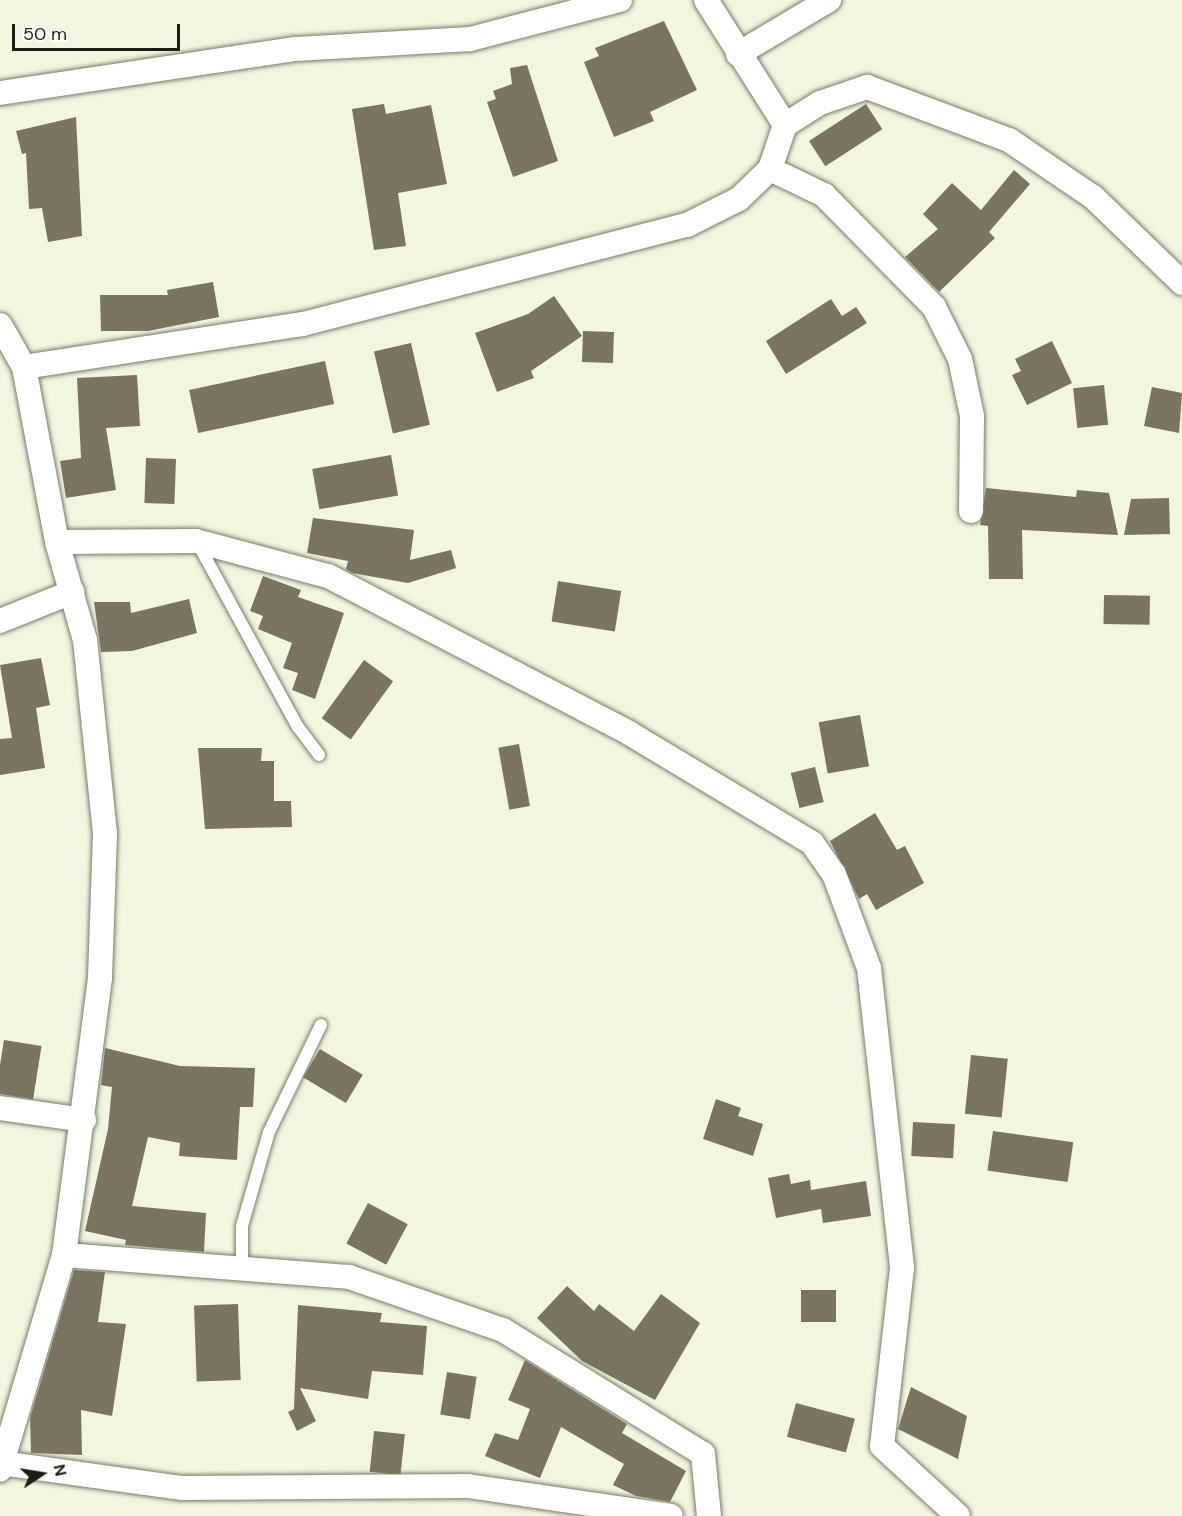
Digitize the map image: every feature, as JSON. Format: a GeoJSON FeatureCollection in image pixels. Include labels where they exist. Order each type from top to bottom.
{"type":"FeatureCollection","features":[{"type":"Feature","properties":{"kind":"street"},"geometry":{"type":"LineString","coordinates":[[0,93],[296,49],[470,39],[620,0]]}},
{"type":"Feature","properties":{"kind":"street"},"geometry":{"type":"LineString","coordinates":[[706,0],[785,125]]}},
{"type":"Feature","properties":{"kind":"street"},"geometry":{"type":"LineString","coordinates":[[738,54],[829,0]]}},
{"type":"Feature","properties":{"kind":"street"},"geometry":{"type":"LineString","coordinates":[[24,367],[303,324],[687,225],[739,199],[770,169],[785,125],[820,103],[867,87],[1009,140],[1093,197],[1182,283]]}},
{"type":"Feature","properties":{"kind":"street"},"geometry":{"type":"LineString","coordinates":[[770,169],[824,195],[934,307],[960,359],[972,416],[971,511]]}},
{"type":"Feature","properties":{"kind":"street"},"geometry":{"type":"LineString","coordinates":[[0,325],[24,367],[57,542],[85,640],[105,834],[100,978],[84,1120],[64,1255],[1,1467],[182,1488],[468,1486],[671,1516]]}},
{"type":"Feature","properties":{"kind":"street"},"geometry":{"type":"LineString","coordinates":[[57,542],[196,541],[328,576],[629,733],[812,843],[834,874],[869,968],[902,1269],[882,1446],[958,1516]]}},
{"type":"Feature","properties":{"kind":"street"},"geometry":{"type":"LineString","coordinates":[[0,621],[72,592]]}},
{"type":"Feature","properties":{"kind":"street"},"geometry":{"type":"LineString","coordinates":[[0,1108],[84,1120]]}},
{"type":"Feature","properties":{"kind":"street"},"geometry":{"type":"LineString","coordinates":[[64,1255],[349,1277],[503,1330],[703,1454],[709,1516]]}},
{"type":"Feature","properties":{"kind":"lane"},"geometry":{"type":"LineString","coordinates":[[196,541],[298,727],[319,755]]}},
{"type":"Feature","properties":{"kind":"lane"},"geometry":{"type":"LineString","coordinates":[[242,1269],[242,1226],[269,1132],[321,1025]]}},
{"type":"Feature","properties":{"kind":"building"},"geometry":{"type":"Polygon","coordinates":[[[664,21],[697,90],[650,112],[654,121],[614,137],[584,62],[599,56],[595,48],[664,21]]]}},
{"type":"Feature","properties":{"kind":"building"},"geometry":{"type":"Polygon","coordinates":[[[527,65],[558,161],[513,177],[487,102],[496,99],[493,91],[512,84],[510,68],[527,65]]]}},
{"type":"Feature","properties":{"kind":"building"},"geometry":{"type":"Polygon","coordinates":[[[384,104],[386,114],[431,105],[447,184],[398,193],[406,246],[374,250],[352,109],[384,104]]]}},
{"type":"Feature","properties":{"kind":"building"},"geometry":{"type":"Polygon","coordinates":[[[866,104],[882,129],[825,166],[809,141],[866,104]]]}},
{"type":"Feature","properties":{"kind":"building"},"geometry":{"type":"Polygon","coordinates":[[[76,117],[82,236],[48,242],[42,208],[29,209],[26,153],[22,154],[16,131],[76,117]]]}},
{"type":"Feature","properties":{"kind":"building"},"geometry":{"type":"Polygon","coordinates":[[[1014,170],[1030,184],[989,232],[995,238],[939,292],[905,257],[938,229],[923,214],[952,183],[981,210],[1014,170]]]}},
{"type":"Feature","properties":{"kind":"building"},"geometry":{"type":"Polygon","coordinates":[[[213,282],[219,317],[148,331],[101,331],[100,295],[168,295],[167,290],[213,282]]]}},
{"type":"Feature","properties":{"kind":"building"},"geometry":{"type":"Polygon","coordinates":[[[554,296],[582,336],[531,371],[534,378],[497,392],[475,333],[528,314],[554,296]]]}},
{"type":"Feature","properties":{"kind":"building"},"geometry":{"type":"Polygon","coordinates":[[[831,299],[842,316],[856,307],[867,323],[786,374],[766,341],[831,299]]]}},
{"type":"Feature","properties":{"kind":"building"},"geometry":{"type":"Polygon","coordinates":[[[583,331],[614,332],[613,363],[582,362],[583,331]]]}},
{"type":"Feature","properties":{"kind":"building"},"geometry":{"type":"Polygon","coordinates":[[[1052,341],[1072,383],[1027,405],[1012,375],[1021,371],[1015,359],[1052,341]]]}},
{"type":"Feature","properties":{"kind":"building"},"geometry":{"type":"Polygon","coordinates":[[[411,343],[430,425],[393,433],[374,352],[411,343]]]}},
{"type":"Feature","properties":{"kind":"building"},"geometry":{"type":"Polygon","coordinates":[[[325,361],[334,404],[198,433],[189,390],[325,361]]]}},
{"type":"Feature","properties":{"kind":"building"},"geometry":{"type":"Polygon","coordinates":[[[137,375],[140,426],[106,428],[116,490],[66,498],[60,461],[81,458],[77,378],[137,375]]]}},
{"type":"Feature","properties":{"kind":"building"},"geometry":{"type":"Polygon","coordinates":[[[1104,385],[1108,425],[1077,428],[1073,388],[1104,385]]]}},
{"type":"Feature","properties":{"kind":"building"},"geometry":{"type":"Polygon","coordinates":[[[1152,387],[1182,393],[1179,433],[1144,426],[1152,387]]]}},
{"type":"Feature","properties":{"kind":"building"},"geometry":{"type":"Polygon","coordinates":[[[391,455],[398,495],[319,509],[312,469],[391,455]]]}},
{"type":"Feature","properties":{"kind":"building"},"geometry":{"type":"Polygon","coordinates":[[[146,458],[176,459],[174,504],[144,503],[146,458]]]}},
{"type":"Feature","properties":{"kind":"building"},"geometry":{"type":"Polygon","coordinates":[[[986,488],[1076,497],[1077,490],[1109,493],[1118,535],[1022,530],[1023,579],[989,579],[988,526],[980,525],[986,488]]]}},
{"type":"Feature","properties":{"kind":"building"},"geometry":{"type":"Polygon","coordinates":[[[1169,498],[1170,534],[1124,535],[1131,499],[1169,498]]]}},
{"type":"Feature","properties":{"kind":"building"},"geometry":{"type":"Polygon","coordinates":[[[313,518],[414,530],[410,560],[451,550],[456,568],[408,583],[352,573],[346,569],[348,561],[307,553],[313,518]]]}},
{"type":"Feature","properties":{"kind":"building"},"geometry":{"type":"Polygon","coordinates":[[[263,576],[301,590],[298,597],[344,613],[315,699],[292,690],[298,673],[283,668],[292,643],[258,629],[263,616],[250,611],[263,576]]]}},
{"type":"Feature","properties":{"kind":"building"},"geometry":{"type":"Polygon","coordinates":[[[558,581],[621,591],[615,632],[552,621],[558,581]]]}},
{"type":"Feature","properties":{"kind":"building"},"geometry":{"type":"Polygon","coordinates":[[[1104,595],[1150,596],[1149,625],[1103,624],[1104,595]]]}},
{"type":"Feature","properties":{"kind":"building"},"geometry":{"type":"Polygon","coordinates":[[[189,599],[197,633],[132,651],[101,652],[94,602],[130,602],[131,613],[189,599]]]}},
{"type":"Feature","properties":{"kind":"building"},"geometry":{"type":"Polygon","coordinates":[[[41,658],[50,705],[36,708],[45,768],[0,775],[0,739],[12,738],[0,665],[41,658]]]}},
{"type":"Feature","properties":{"kind":"building"},"geometry":{"type":"Polygon","coordinates":[[[364,660],[393,681],[351,739],[322,718],[364,660]]]}},
{"type":"Feature","properties":{"kind":"building"},"geometry":{"type":"Polygon","coordinates":[[[860,715],[869,766],[828,774],[819,722],[860,715]]]}},
{"type":"Feature","properties":{"kind":"building"},"geometry":{"type":"Polygon","coordinates":[[[519,744],[530,806],[509,810],[498,748],[519,744]]]}},
{"type":"Feature","properties":{"kind":"building"},"geometry":{"type":"Polygon","coordinates":[[[198,748],[262,748],[261,761],[274,761],[274,801],[291,801],[292,827],[205,829],[198,748]]]}},
{"type":"Feature","properties":{"kind":"building"},"geometry":{"type":"Polygon","coordinates":[[[815,767],[824,802],[799,808],[791,773],[815,767]]]}},
{"type":"Feature","properties":{"kind":"building"},"geometry":{"type":"Polygon","coordinates":[[[875,813],[897,850],[905,846],[924,883],[876,910],[867,894],[859,899],[830,841],[875,813]]]}},
{"type":"Feature","properties":{"kind":"building"},"geometry":{"type":"Polygon","coordinates":[[[4,1040],[42,1046],[33,1099],[0,1094],[0,1065],[4,1040]]]}},
{"type":"Feature","properties":{"kind":"building"},"geometry":{"type":"Polygon","coordinates":[[[105,1048],[180,1066],[255,1068],[253,1107],[240,1107],[237,1160],[179,1156],[180,1143],[148,1137],[132,1206],[206,1213],[204,1252],[125,1245],[126,1240],[85,1231],[108,1129],[112,1087],[101,1085],[105,1048]]]}},
{"type":"Feature","properties":{"kind":"building"},"geometry":{"type":"Polygon","coordinates":[[[320,1049],[363,1075],[346,1103],[303,1077],[320,1049]]]}},
{"type":"Feature","properties":{"kind":"building"},"geometry":{"type":"Polygon","coordinates":[[[971,1055],[1008,1059],[1002,1118],[965,1114],[971,1055]]]}},
{"type":"Feature","properties":{"kind":"building"},"geometry":{"type":"Polygon","coordinates":[[[716,1099],[741,1108],[738,1116],[763,1124],[753,1156],[703,1139],[716,1099]]]}},
{"type":"Feature","properties":{"kind":"building"},"geometry":{"type":"Polygon","coordinates":[[[913,1122],[955,1124],[953,1158],[911,1156],[913,1122]]]}},
{"type":"Feature","properties":{"kind":"building"},"geometry":{"type":"Polygon","coordinates":[[[993,1131],[1073,1142],[1068,1182],[987,1171],[993,1131]]]}},
{"type":"Feature","properties":{"kind":"building"},"geometry":{"type":"Polygon","coordinates":[[[789,1174],[791,1184],[810,1180],[811,1190],[866,1181],[871,1216],[823,1223],[821,1209],[776,1218],[768,1178],[789,1174]]]}},
{"type":"Feature","properties":{"kind":"building"},"geometry":{"type":"Polygon","coordinates":[[[368,1203],[408,1224],[386,1265],[346,1244],[368,1203]]]}},
{"type":"Feature","properties":{"kind":"building"},"geometry":{"type":"Polygon","coordinates":[[[74,1270],[105,1272],[98,1322],[126,1324],[112,1416],[81,1410],[82,1455],[31,1453],[30,1418],[74,1270]]]}},
{"type":"Feature","properties":{"kind":"building"},"geometry":{"type":"Polygon","coordinates":[[[567,1286],[594,1311],[599,1304],[634,1331],[661,1294],[700,1323],[655,1400],[582,1361],[537,1318],[567,1286]]]}},
{"type":"Feature","properties":{"kind":"building"},"geometry":{"type":"Polygon","coordinates":[[[801,1290],[836,1290],[836,1322],[801,1322],[801,1290]]]}},
{"type":"Feature","properties":{"kind":"building"},"geometry":{"type":"Polygon","coordinates":[[[238,1304],[241,1380],[197,1381],[194,1306],[238,1304]]]}},
{"type":"Feature","properties":{"kind":"building"},"geometry":{"type":"Polygon","coordinates":[[[298,1305],[382,1313],[380,1322],[427,1326],[423,1375],[372,1371],[368,1399],[300,1388],[316,1421],[297,1431],[288,1412],[294,1409],[298,1305]]]}},
{"type":"Feature","properties":{"kind":"building"},"geometry":{"type":"Polygon","coordinates":[[[525,1360],[627,1424],[622,1433],[686,1471],[670,1502],[636,1496],[613,1485],[624,1464],[561,1427],[540,1478],[485,1456],[495,1433],[518,1440],[530,1409],[508,1400],[525,1360]]]}},
{"type":"Feature","properties":{"kind":"building"},"geometry":{"type":"Polygon","coordinates":[[[447,1372],[477,1377],[470,1419],[440,1414],[447,1372]]]}},
{"type":"Feature","properties":{"kind":"building"},"geometry":{"type":"Polygon","coordinates":[[[911,1387],[967,1416],[958,1459],[898,1429],[911,1387]]]}},
{"type":"Feature","properties":{"kind":"building"},"geometry":{"type":"Polygon","coordinates":[[[796,1403],[855,1419],[846,1453],[787,1437],[796,1403]]]}},
{"type":"Feature","properties":{"kind":"building"},"geometry":{"type":"Polygon","coordinates":[[[374,1431],[405,1434],[401,1475],[370,1472],[374,1431]]]}}]}
